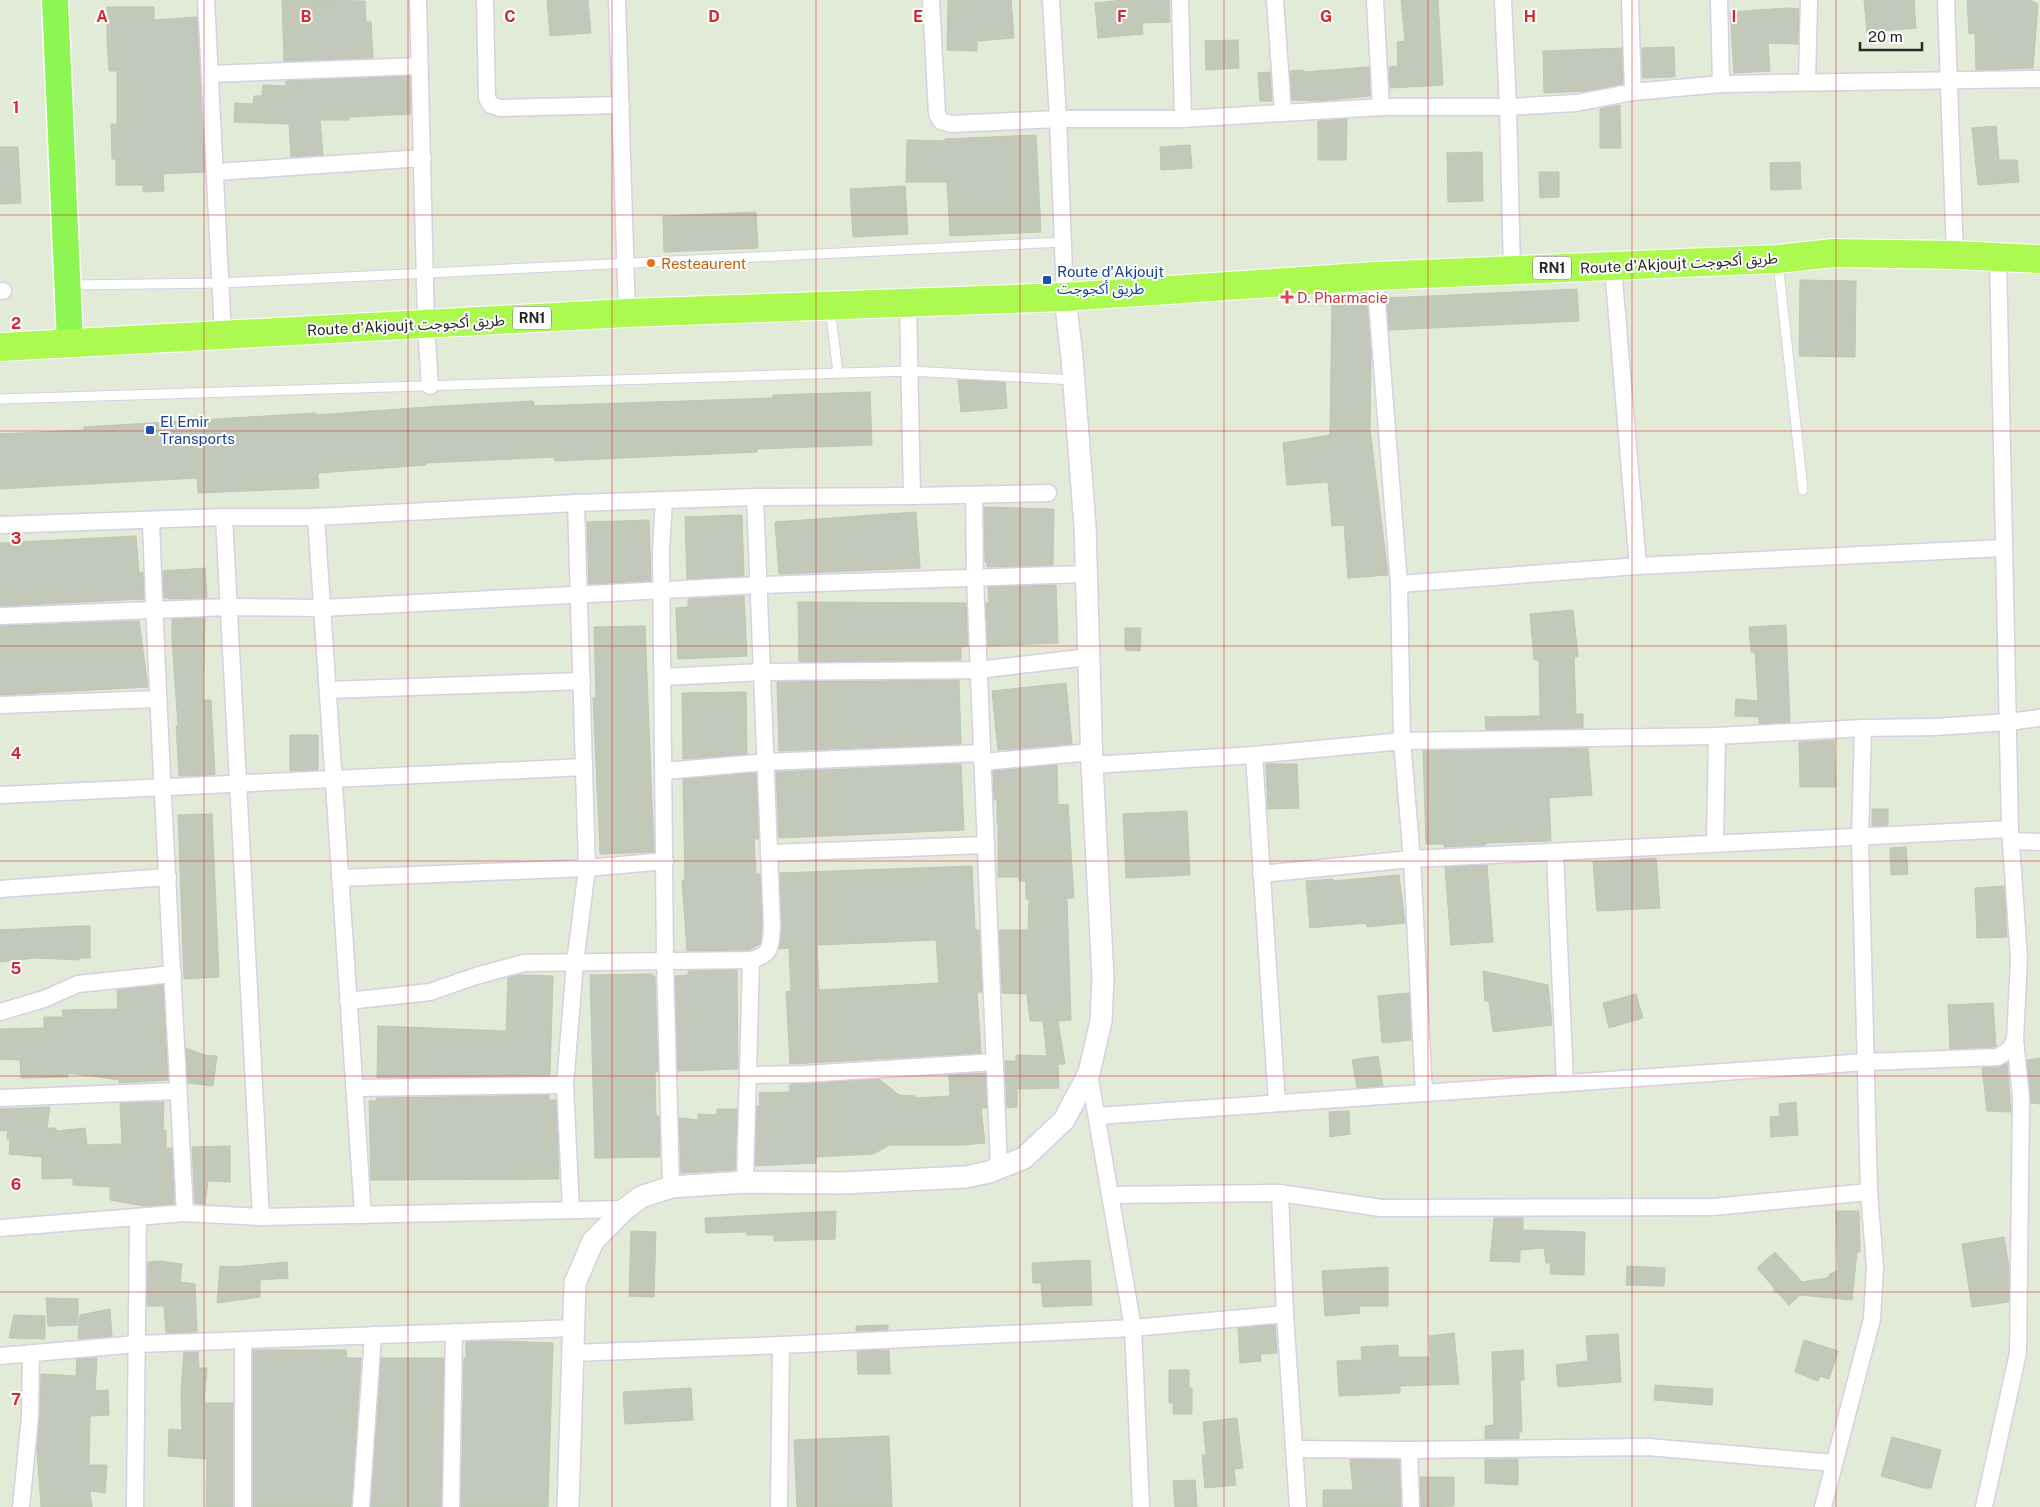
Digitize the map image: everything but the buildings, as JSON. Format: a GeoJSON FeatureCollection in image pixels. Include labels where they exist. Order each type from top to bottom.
{"type":"FeatureCollection","features":[{"type":"Feature","properties":{"kind":"highway","name":"Route d'Akjoujt طريق أكجوجت"},"geometry":{"type":"LineString","coordinates":[[0,347],[628,313],[1065,297],[1375,276],[1777,259],[1834,253],[2040,258]]}},
{"type":"Feature","properties":{"kind":"main road"},"geometry":{"type":"LineString","coordinates":[[55,0],[70,344]]}},
{"type":"Feature","properties":{"kind":"street"},"geometry":{"type":"LineString","coordinates":[[206,0],[223,335]]}},
{"type":"Feature","properties":{"kind":"street"},"geometry":{"type":"LineString","coordinates":[[418,0],[426,324],[430,386]]}},
{"type":"Feature","properties":{"kind":"street"},"geometry":{"type":"LineString","coordinates":[[485,0],[487,98],[491,105],[500,108],[621,105]]}},
{"type":"Feature","properties":{"kind":"street"},"geometry":{"type":"LineString","coordinates":[[617,0],[628,313]]}},
{"type":"Feature","properties":{"kind":"street"},"geometry":{"type":"LineString","coordinates":[[931,0],[937,114],[940,121],[951,124],[1058,119],[1183,119],[1381,107],[1508,107],[1576,103],[1633,92],[1721,84],[2040,79]]}},
{"type":"Feature","properties":{"kind":"street"},"geometry":{"type":"LineString","coordinates":[[568,1507],[576,1283],[593,1241],[625,1209],[641,1197],[671,1187],[745,1182],[842,1182],[966,1177],[999,1168],[1024,1158],[1064,1120],[1089,1073],[1101,1021],[1103,978],[1092,759],[1085,526],[1074,380],[1065,297],[1051,0]]}},
{"type":"Feature","properties":{"kind":"street"},"geometry":{"type":"LineString","coordinates":[[1180,0],[1183,119]]}},
{"type":"Feature","properties":{"kind":"street"},"geometry":{"type":"LineString","coordinates":[[1275,0],[1283,112]]}},
{"type":"Feature","properties":{"kind":"street"},"geometry":{"type":"LineString","coordinates":[[1375,0],[1381,107]]}},
{"type":"Feature","properties":{"kind":"street"},"geometry":{"type":"LineString","coordinates":[[1503,0],[1512,269]]}},
{"type":"Feature","properties":{"kind":"street"},"geometry":{"type":"LineString","coordinates":[[1630,0],[1633,92]]}},
{"type":"Feature","properties":{"kind":"street"},"geometry":{"type":"LineString","coordinates":[[1719,0],[1721,84]]}},
{"type":"Feature","properties":{"kind":"street"},"geometry":{"type":"LineString","coordinates":[[1807,82],[1809,0]]}},
{"type":"Feature","properties":{"kind":"street"},"geometry":{"type":"LineString","coordinates":[[1946,0],[1955,255]]}},
{"type":"Feature","properties":{"kind":"street"},"geometry":{"type":"LineString","coordinates":[[210,74],[420,66]]}},
{"type":"Feature","properties":{"kind":"street"},"geometry":{"type":"LineString","coordinates":[[216,172],[423,158]]}},
{"type":"Feature","properties":{"kind":"street"},"geometry":{"type":"LineString","coordinates":[[1984,1507],[2018,1352],[2021,1098],[2015,1040],[2019,959],[2010,835],[1998,257]]}},
{"type":"Feature","properties":{"kind":"street"},"geometry":{"type":"LineString","coordinates":[[1612,267],[1638,566]]}},
{"type":"Feature","properties":{"kind":"street"},"geometry":{"type":"LineString","coordinates":[[1375,276],[1399,584],[1402,741],[1412,859],[1424,1093]]}},
{"type":"Feature","properties":{"kind":"street"},"geometry":{"type":"LineString","coordinates":[[908,302],[912,496]]}},
{"type":"Feature","properties":{"kind":"street"},"geometry":{"type":"LineString","coordinates":[[0,526],[224,517],[316,517],[576,503],[755,497],[1048,493]]}},
{"type":"Feature","properties":{"kind":"street"},"geometry":{"type":"LineString","coordinates":[[974,495],[978,670],[999,1168]]}},
{"type":"Feature","properties":{"kind":"street"},"geometry":{"type":"LineString","coordinates":[[348,1001],[430,992],[524,962],[751,960],[762,957],[771,946],[772,926],[755,497]]}},
{"type":"Feature","properties":{"kind":"street"},"geometry":{"type":"LineString","coordinates":[[664,500],[662,590],[665,961],[671,1187]]}},
{"type":"Feature","properties":{"kind":"street"},"geometry":{"type":"LineString","coordinates":[[571,1210],[565,1085],[575,963],[588,868],[576,503]]}},
{"type":"Feature","properties":{"kind":"street"},"geometry":{"type":"LineString","coordinates":[[224,517],[261,1217]]}},
{"type":"Feature","properties":{"kind":"street"},"geometry":{"type":"LineString","coordinates":[[316,517],[362,1214]]}},
{"type":"Feature","properties":{"kind":"street"},"geometry":{"type":"LineString","coordinates":[[151,520],[162,788],[185,1213]]}},
{"type":"Feature","properties":{"kind":"street"},"geometry":{"type":"LineString","coordinates":[[1399,584],[1638,566],[2003,548]]}},
{"type":"Feature","properties":{"kind":"street"},"geometry":{"type":"LineString","coordinates":[[0,616],[229,607],[323,608],[759,585],[1086,574]]}},
{"type":"Feature","properties":{"kind":"street"},"geometry":{"type":"LineString","coordinates":[[663,677],[762,672],[978,670],[1089,657]]}},
{"type":"Feature","properties":{"kind":"street"},"geometry":{"type":"LineString","coordinates":[[328,690],[582,680]]}},
{"type":"Feature","properties":{"kind":"street"},"geometry":{"type":"LineString","coordinates":[[0,705],[158,699]]}},
{"type":"Feature","properties":{"kind":"street"},"geometry":{"type":"LineString","coordinates":[[664,770],[766,762],[982,758],[1092,759],[1254,755],[1402,741],[1716,736],[1863,728],[1935,727],[2040,718]]}},
{"type":"Feature","properties":{"kind":"street"},"geometry":{"type":"LineString","coordinates":[[1823,1507],[1872,1319],[1875,1268],[1869,1192],[1860,838],[1863,728]]}},
{"type":"Feature","properties":{"kind":"street"},"geometry":{"type":"LineString","coordinates":[[1715,843],[1716,736]]}},
{"type":"Feature","properties":{"kind":"street"},"geometry":{"type":"LineString","coordinates":[[1254,755],[1276,1103]]}},
{"type":"Feature","properties":{"kind":"street"},"geometry":{"type":"LineString","coordinates":[[0,795],[584,767]]}},
{"type":"Feature","properties":{"kind":"street"},"geometry":{"type":"LineString","coordinates":[[1261,874],[1412,859],[1555,853],[1715,843],[2010,835],[2040,842]]}},
{"type":"Feature","properties":{"kind":"street"},"geometry":{"type":"LineString","coordinates":[[769,853],[986,845]]}},
{"type":"Feature","properties":{"kind":"street"},"geometry":{"type":"LineString","coordinates":[[1555,853],[1565,1083]]}},
{"type":"Feature","properties":{"kind":"street"},"geometry":{"type":"LineString","coordinates":[[340,878],[588,868],[665,861]]}},
{"type":"Feature","properties":{"kind":"street"},"geometry":{"type":"LineString","coordinates":[[0,889],[168,876]]}},
{"type":"Feature","properties":{"kind":"street"},"geometry":{"type":"LineString","coordinates":[[745,1182],[751,960]]}},
{"type":"Feature","properties":{"kind":"street"},"geometry":{"type":"LineString","coordinates":[[0,1012],[44,999],[78,984],[173,974]]}},
{"type":"Feature","properties":{"kind":"street"},"geometry":{"type":"LineString","coordinates":[[1097,1116],[1866,1062],[1998,1057],[2009,1050],[2015,1040]]}},
{"type":"Feature","properties":{"kind":"street"},"geometry":{"type":"LineString","coordinates":[[748,1075],[805,1074],[995,1062]]}},
{"type":"Feature","properties":{"kind":"street"},"geometry":{"type":"LineString","coordinates":[[1089,1073],[1133,1328],[1140,1507]]}},
{"type":"Feature","properties":{"kind":"street"},"geometry":{"type":"LineString","coordinates":[[354,1088],[565,1085]]}},
{"type":"Feature","properties":{"kind":"street"},"geometry":{"type":"LineString","coordinates":[[0,1098],[178,1090]]}},
{"type":"Feature","properties":{"kind":"street"},"geometry":{"type":"LineString","coordinates":[[1110,1195],[1280,1193],[1381,1208],[1713,1207],[1869,1192]]}},
{"type":"Feature","properties":{"kind":"street"},"geometry":{"type":"LineString","coordinates":[[1280,1193],[1285,1314],[1298,1507]]}},
{"type":"Feature","properties":{"kind":"street"},"geometry":{"type":"LineString","coordinates":[[0,1228],[185,1213],[261,1217],[625,1209]]}},
{"type":"Feature","properties":{"kind":"street"},"geometry":{"type":"LineString","coordinates":[[135,1507],[138,1217]]}},
{"type":"Feature","properties":{"kind":"street"},"geometry":{"type":"LineString","coordinates":[[572,1353],[1133,1328],[1285,1314]]}},
{"type":"Feature","properties":{"kind":"street"},"geometry":{"type":"LineString","coordinates":[[0,1356],[136,1344],[573,1328]]}},
{"type":"Feature","properties":{"kind":"street"},"geometry":{"type":"LineString","coordinates":[[451,1507],[454,1332]]}},
{"type":"Feature","properties":{"kind":"street"},"geometry":{"type":"LineString","coordinates":[[360,1507],[373,1335]]}},
{"type":"Feature","properties":{"kind":"street"},"geometry":{"type":"LineString","coordinates":[[243,1340],[243,1507]]}},
{"type":"Feature","properties":{"kind":"street"},"geometry":{"type":"LineString","coordinates":[[779,1507],[781,1345]]}},
{"type":"Feature","properties":{"kind":"street"},"geometry":{"type":"LineString","coordinates":[[21,1507],[30,1417],[31,1353]]}},
{"type":"Feature","properties":{"kind":"street"},"geometry":{"type":"LineString","coordinates":[[1294,1449],[1409,1450],[1648,1447],[1834,1463]]}},
{"type":"Feature","properties":{"kind":"street"},"geometry":{"type":"LineString","coordinates":[[1409,1450],[1411,1507]]}},
{"type":"Feature","properties":{"kind":"lane"},"geometry":{"type":"LineString","coordinates":[[68,286],[221,283],[1063,242]]}},
{"type":"Feature","properties":{"kind":"lane"},"geometry":{"type":"LineString","coordinates":[[1777,259],[1803,490]]}},
{"type":"Feature","properties":{"kind":"lane"},"geometry":{"type":"LineString","coordinates":[[830,305],[838,373]]}},
{"type":"Feature","properties":{"kind":"lane"},"geometry":{"type":"LineString","coordinates":[[0,399],[910,371],[1074,380]]}},
{"type":"Feature","properties":{"kind":"place","name":"Resteaurent"},"geometry":{"type":"Point","coordinates":[651,263]}},
{"type":"Feature","properties":{"kind":"place","name":"Route d'Akjoujt طريق أكجوجت"},"geometry":{"type":"Point","coordinates":[1047,280]}},
{"type":"Feature","properties":{"kind":"place","name":"D. Pharmacie"},"geometry":{"type":"Point","coordinates":[1287,297]}},
{"type":"Feature","properties":{"kind":"place","name":"El Emir Transports"},"geometry":{"type":"Point","coordinates":[150,430]}}]}
